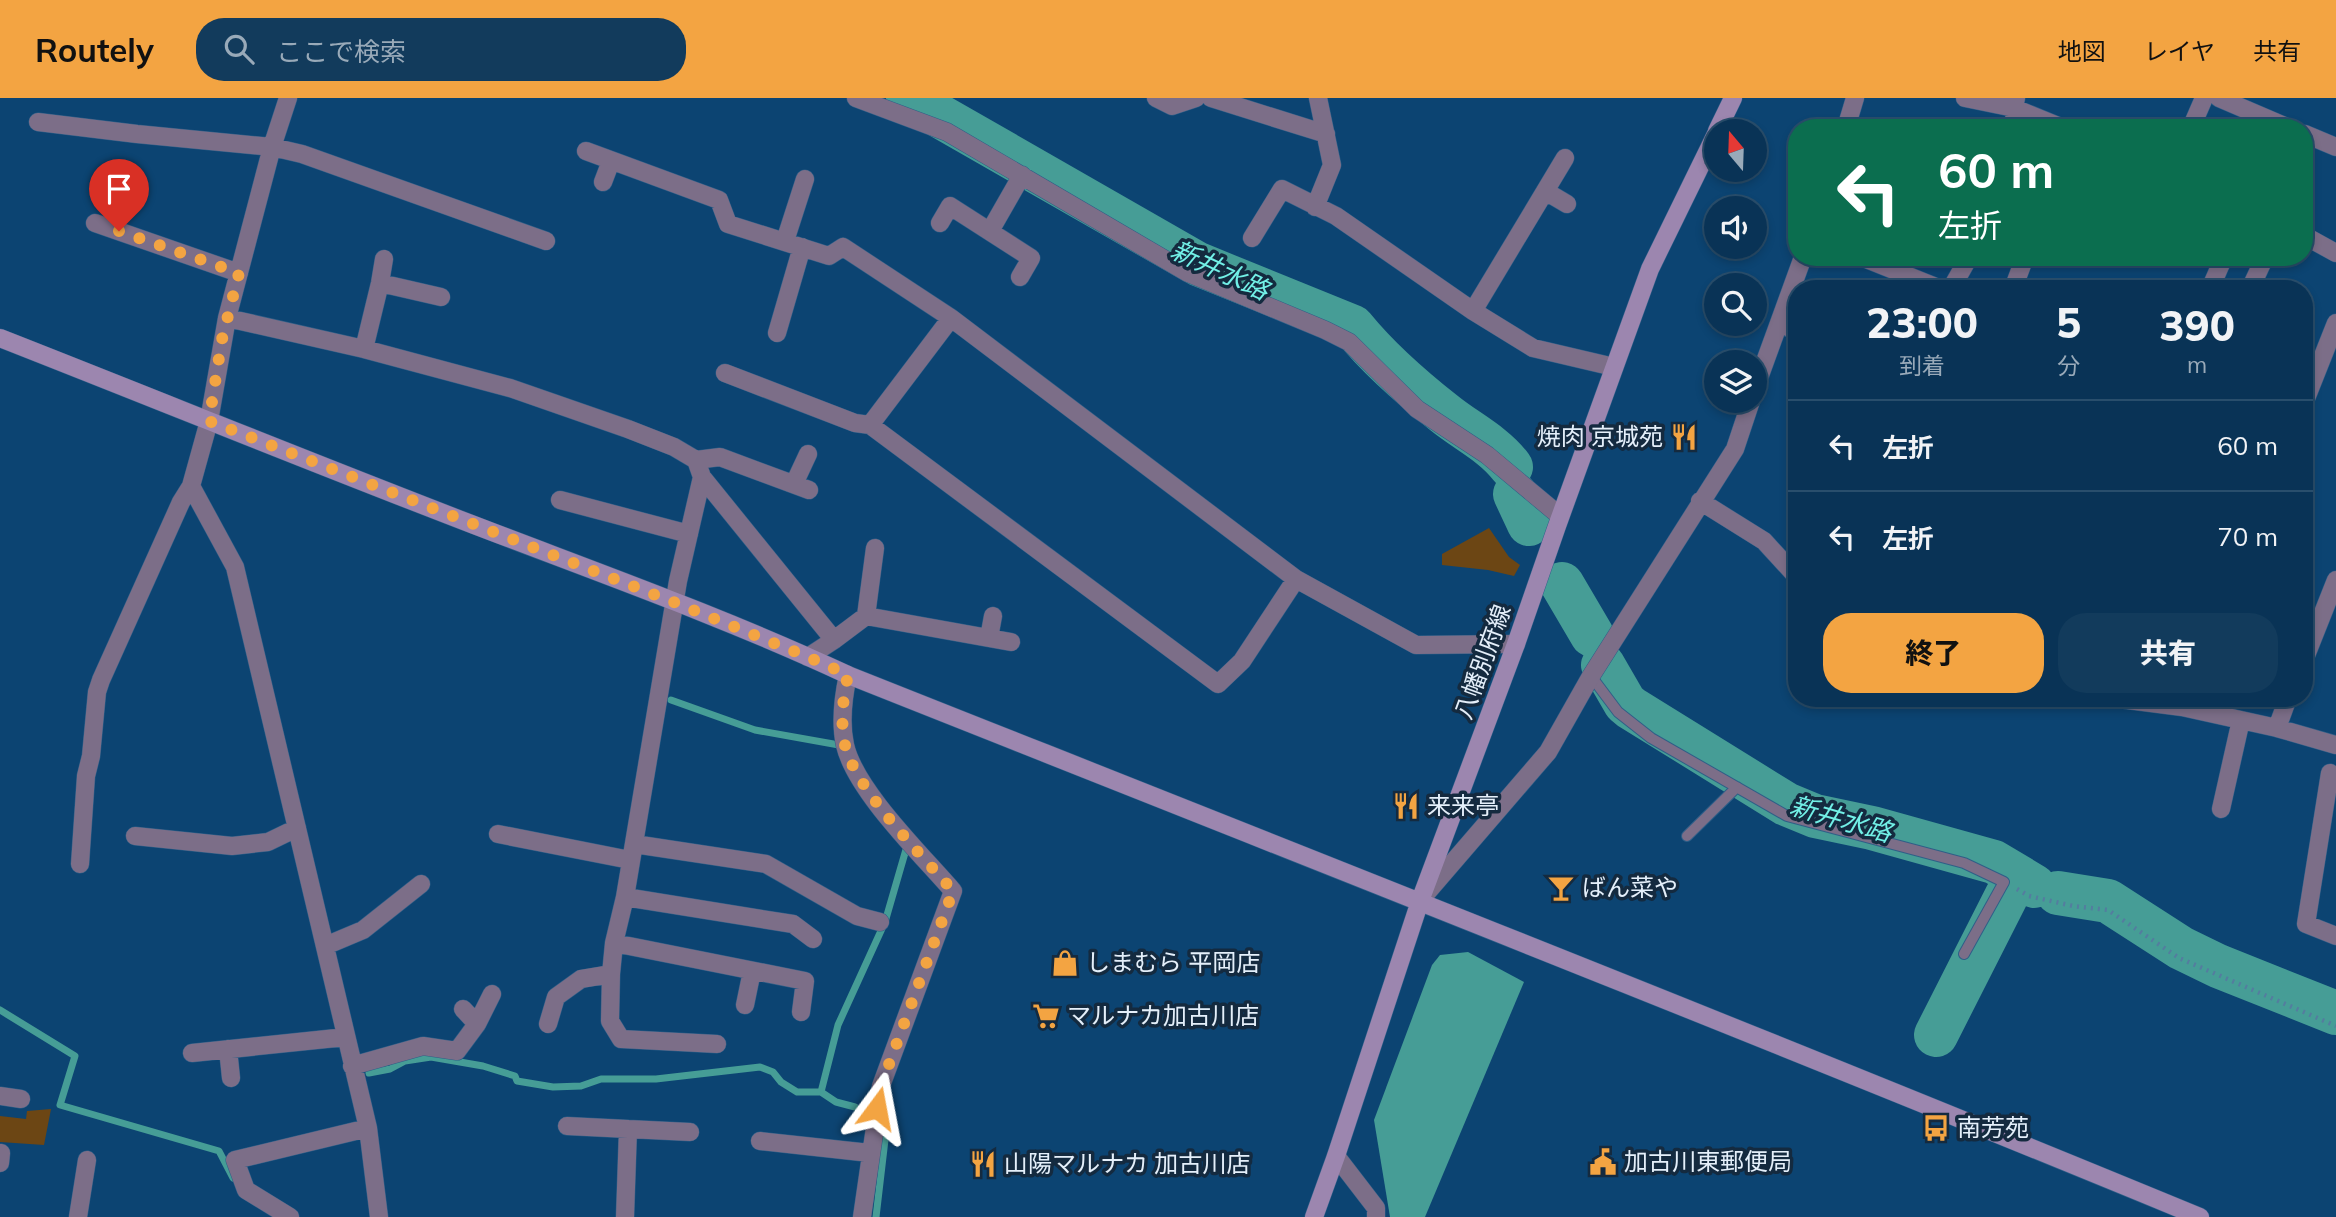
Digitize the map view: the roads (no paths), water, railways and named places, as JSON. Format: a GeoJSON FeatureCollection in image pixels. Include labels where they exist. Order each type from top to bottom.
{"type":"FeatureCollection","features":[{"type":"Feature","properties":{"kind":"street"},"geometry":{"type":"LineString","coordinates":[[79,864],[86,776],[91,756],[97,692],[181,502],[191,486],[209,421],[227,318],[272,147],[288,98]]}},
{"type":"Feature","properties":{"kind":"street"},"geometry":{"type":"LineString","coordinates":[[856,98],[947,132],[1188,273],[1349,342],[1417,409],[1487,455],[1560,516]]}},
{"type":"Feature","properties":{"kind":"street"},"geometry":{"type":"LineString","coordinates":[[1156,98],[1172,106],[1196,98]]}},
{"type":"Feature","properties":{"kind":"street"},"geometry":{"type":"LineString","coordinates":[[1211,98],[1326,134]]}},
{"type":"Feature","properties":{"kind":"street"},"geometry":{"type":"LineString","coordinates":[[1315,207],[1332,165],[1318,98]]}},
{"type":"Feature","properties":{"kind":"street","name":"八幡別府線"},"geometry":{"type":"LineString","coordinates":[[1723,119],[1733,98]]}},
{"type":"Feature","properties":{"kind":"street"},"geometry":{"type":"LineString","coordinates":[[1965,98],[2015,103],[2046,119]]}},
{"type":"Feature","properties":{"kind":"street"},"geometry":{"type":"LineString","coordinates":[[2195,119],[2204,98]]}},
{"type":"Feature","properties":{"kind":"street"},"geometry":{"type":"LineString","coordinates":[[2219,98],[2268,119]]}},
{"type":"Feature","properties":{"kind":"street"},"geometry":{"type":"LineString","coordinates":[[1848,119],[1851,100]]}},
{"type":"Feature","properties":{"kind":"street"},"geometry":{"type":"LineString","coordinates":[[38,121],[272,147],[302,154],[546,241]]}},
{"type":"Feature","properties":{"kind":"street"},"geometry":{"type":"LineString","coordinates":[[2313,138],[2336,148]]}},
{"type":"Feature","properties":{"kind":"street"},"geometry":{"type":"LineString","coordinates":[[586,151],[719,200],[728,224],[829,256],[844,247],[951,318],[1296,579],[1416,645],[1516,645]]}},
{"type":"Feature","properties":{"kind":"street"},"geometry":{"type":"LineString","coordinates":[[1473,311],[1565,158]]}},
{"type":"Feature","properties":{"kind":"street","name":"八幡別府線"},"geometry":{"type":"LineString","coordinates":[[1314,1217],[1419,901],[1516,645],[1650,269],[1704,159]]}},
{"type":"Feature","properties":{"kind":"street"},"geometry":{"type":"LineString","coordinates":[[603,182],[611,161]]}},
{"type":"Feature","properties":{"kind":"street"},"geometry":{"type":"LineString","coordinates":[[990,231],[1022,175]]}},
{"type":"Feature","properties":{"kind":"street"},"geometry":{"type":"LineString","coordinates":[[785,241],[806,179]]}},
{"type":"Feature","properties":{"kind":"street"},"geometry":{"type":"LineString","coordinates":[[1252,239],[1282,189],[1336,216],[1473,311],[1533,348],[1614,368]]}},
{"type":"Feature","properties":{"kind":"street"},"geometry":{"type":"LineString","coordinates":[[1545,191],[1567,204]]}},
{"type":"Feature","properties":{"kind":"street"},"geometry":{"type":"LineString","coordinates":[[940,223],[950,206],[1031,258],[1020,277]]}},
{"type":"Feature","properties":{"kind":"street"},"geometry":{"type":"LineString","coordinates":[[95,223],[239,273]]}},
{"type":"Feature","properties":{"kind":"street"},"geometry":{"type":"LineString","coordinates":[[2313,240],[2336,253]]}},
{"type":"Feature","properties":{"kind":"street"},"geometry":{"type":"LineString","coordinates":[[777,333],[802,247]]}},
{"type":"Feature","properties":{"kind":"street"},"geometry":{"type":"LineString","coordinates":[[364,348],[384,259]]}},
{"type":"Feature","properties":{"kind":"street"},"geometry":{"type":"LineString","coordinates":[[1884,266],[1918,280]]}},
{"type":"Feature","properties":{"kind":"street"},"geometry":{"type":"LineString","coordinates":[[380,283],[442,297]]}},
{"type":"Feature","properties":{"kind":"street"},"geometry":{"type":"LineString","coordinates":[[1767,355],[1788,296]]}},
{"type":"Feature","properties":{"kind":"street"},"geometry":{"type":"LineString","coordinates":[[227,318],[364,348],[510,388],[674,447],[699,468],[834,640]]}},
{"type":"Feature","properties":{"kind":"street"},"geometry":{"type":"LineString","coordinates":[[870,425],[951,318]]}},
{"type":"Feature","properties":{"kind":"street"},"geometry":{"type":"LineString","coordinates":[[2313,381],[2336,323]]}},
{"type":"Feature","properties":{"kind":"street"},"geometry":{"type":"LineString","coordinates":[[0,338],[676,603],[848,675],[1947,1112],[2200,1217]]}},
{"type":"Feature","properties":{"kind":"street"},"geometry":{"type":"LineString","coordinates":[[725,373],[855,424],[870,425],[1218,684],[1242,661],[1296,579]]}},
{"type":"Feature","properties":{"kind":"street"},"geometry":{"type":"LineString","coordinates":[[1419,901],[1548,752],[1591,676],[1735,449],[1747,413]]}},
{"type":"Feature","properties":{"kind":"street"},"geometry":{"type":"LineString","coordinates":[[699,468],[720,457],[802,487],[808,454]]}},
{"type":"Feature","properties":{"kind":"street"},"geometry":{"type":"LineString","coordinates":[[699,468],[625,897],[614,943],[610,1021],[621,1039],[717,1044]]}},
{"type":"Feature","properties":{"kind":"street"},"geometry":{"type":"LineString","coordinates":[[191,486],[235,567],[368,1128],[379,1217]]}},
{"type":"Feature","properties":{"kind":"street"},"geometry":{"type":"LineString","coordinates":[[560,500],[689,534]]}},
{"type":"Feature","properties":{"kind":"street"},"geometry":{"type":"LineString","coordinates":[[1700,501],[1764,541],[1788,567]]}},
{"type":"Feature","properties":{"kind":"street"},"geometry":{"type":"LineString","coordinates":[[808,657],[866,616],[875,548]]}},
{"type":"Feature","properties":{"kind":"street"},"geometry":{"type":"LineString","coordinates":[[2313,638],[2336,580]]}},
{"type":"Feature","properties":{"kind":"street"},"geometry":{"type":"LineString","coordinates":[[866,616],[1011,642]]}},
{"type":"Feature","properties":{"kind":"street"},"geometry":{"type":"LineString","coordinates":[[989,638],[993,616]]}},
{"type":"Feature","properties":{"kind":"street"},"geometry":{"type":"LineString","coordinates":[[848,675],[842,701],[844,734],[855,772],[890,820],[953,891],[881,1086],[862,1217]]}},
{"type":"Feature","properties":{"kind":"street"},"geometry":{"type":"LineString","coordinates":[[2197,707],[2336,745]]}},
{"type":"Feature","properties":{"kind":"street"},"geometry":{"type":"LineString","coordinates":[[2277,728],[2285,707]]}},
{"type":"Feature","properties":{"kind":"street"},"geometry":{"type":"LineString","coordinates":[[2221,809],[2241,720]]}},
{"type":"Feature","properties":{"kind":"street"},"geometry":{"type":"LineString","coordinates":[[2330,773],[2330,817],[2306,924],[2336,936]]}},
{"type":"Feature","properties":{"kind":"street"},"geometry":{"type":"LineString","coordinates":[[135,836],[232,846],[268,842],[298,828]]}},
{"type":"Feature","properties":{"kind":"street"},"geometry":{"type":"LineString","coordinates":[[498,834],[632,852],[766,864],[857,916],[880,922]]}},
{"type":"Feature","properties":{"kind":"street"},"geometry":{"type":"LineString","coordinates":[[325,946],[363,930],[421,884]]}},
{"type":"Feature","properties":{"kind":"street"},"geometry":{"type":"LineString","coordinates":[[625,897],[793,924],[813,939]]}},
{"type":"Feature","properties":{"kind":"street"},"geometry":{"type":"LineString","coordinates":[[614,943],[805,981],[801,1012]]}},
{"type":"Feature","properties":{"kind":"street"},"geometry":{"type":"LineString","coordinates":[[746,1005],[752,971]]}},
{"type":"Feature","properties":{"kind":"street"},"geometry":{"type":"LineString","coordinates":[[548,1024],[556,998],[581,979],[611,974]]}},
{"type":"Feature","properties":{"kind":"street"},"geometry":{"type":"LineString","coordinates":[[352,1066],[423,1046],[457,1051],[477,1024],[492,994]]}},
{"type":"Feature","properties":{"kind":"street"},"geometry":{"type":"LineString","coordinates":[[463,1009],[477,1024]]}},
{"type":"Feature","properties":{"kind":"street"},"geometry":{"type":"LineString","coordinates":[[192,1053],[346,1037]]}},
{"type":"Feature","properties":{"kind":"street"},"geometry":{"type":"LineString","coordinates":[[228,1049],[231,1078]]}},
{"type":"Feature","properties":{"kind":"street"},"geometry":{"type":"LineString","coordinates":[[0,1096],[21,1099]]}},
{"type":"Feature","properties":{"kind":"street"},"geometry":{"type":"LineString","coordinates":[[567,1126],[690,1132]]}},
{"type":"Feature","properties":{"kind":"street"},"geometry":{"type":"LineString","coordinates":[[290,1217],[246,1190],[235,1160],[368,1128]]}},
{"type":"Feature","properties":{"kind":"street"},"geometry":{"type":"LineString","coordinates":[[625,1217],[628,1129]]}},
{"type":"Feature","properties":{"kind":"street"},"geometry":{"type":"LineString","coordinates":[[760,1140],[870,1153]]}},
{"type":"Feature","properties":{"kind":"street"},"geometry":{"type":"LineString","coordinates":[[1336,1156],[1376,1208],[1376,1217]]}},
{"type":"Feature","properties":{"kind":"street"},"geometry":{"type":"LineString","coordinates":[[78,1217],[87,1160]]}},
{"type":"Feature","properties":{"kind":"lane"},"geometry":{"type":"LineString","coordinates":[[1777,326],[1788,332]]}},
{"type":"Feature","properties":{"kind":"lane"},"geometry":{"type":"LineString","coordinates":[[1591,676],[1618,712],[1651,738],[1787,816],[1964,863],[2004,881],[1964,954]]}},
{"type":"Feature","properties":{"kind":"lane"},"geometry":{"type":"LineString","coordinates":[[1687,836],[1737,787]]}},
{"type":"Feature","properties":{"kind":"waterway","name":"新井水路"},"geometry":{"type":"LineString","coordinates":[[908,98],[1198,264],[1353,327],[1408,383],[1452,420],[1488,445],[1511,467]]}},
{"type":"Feature","properties":{"kind":"waterway","name":"新井水路"},"geometry":{"type":"LineString","coordinates":[[1515,494],[1529,524]]}},
{"type":"Feature","properties":{"kind":"waterway","name":"新井水路"},"geometry":{"type":"LineString","coordinates":[[1562,584],[1592,635]]}},
{"type":"Feature","properties":{"kind":"waterway","name":"新井水路"},"geometry":{"type":"LineString","coordinates":[[1603,665],[1625,703],[1631,708],[1786,804],[1815,816],[1872,828],[1994,862],[2034,886]]}},
{"type":"Feature","properties":{"kind":"waterway"},"geometry":{"type":"LineString","coordinates":[[671,700],[755,730],[839,745],[842,750]]}},
{"type":"Feature","properties":{"kind":"waterway"},"geometry":{"type":"LineString","coordinates":[[821,1092],[838,1025],[885,922],[907,846]]}},
{"type":"Feature","properties":{"kind":"waterway","name":"新井水路"},"geometry":{"type":"LineString","coordinates":[[2058,893],[2108,901],[2181,948],[2218,966],[2336,1013]]}},
{"type":"Feature","properties":{"kind":"waterway"},"geometry":{"type":"LineString","coordinates":[[1936,1035],[2007,895]]}},
{"type":"Feature","properties":{"kind":"waterway"},"geometry":{"type":"LineString","coordinates":[[0,1010],[75,1056],[60,1105],[219,1151],[233,1178]]}},
{"type":"Feature","properties":{"kind":"waterway"},"geometry":{"type":"LineString","coordinates":[[369,1073],[390,1069],[405,1061],[431,1057],[483,1066],[515,1076],[517,1081],[553,1087],[581,1086],[601,1079],[656,1079],[760,1067],[773,1072],[781,1082],[797,1092],[821,1092],[836,1102],[855,1107]]}},
{"type":"Feature","properties":{"kind":"waterway"},"geometry":{"type":"LineString","coordinates":[[876,1217],[888,1114]]}},
{"type":"Feature","properties":{"kind":"place","name":"焼肉 京城苑"},"geometry":{"type":"Point","coordinates":[1684,437]}},
{"type":"Feature","properties":{"kind":"place","name":"来来亭"},"geometry":{"type":"Point","coordinates":[1406,806]}},
{"type":"Feature","properties":{"kind":"place","name":"ばん菜や"},"geometry":{"type":"Point","coordinates":[1561,888]}},
{"type":"Feature","properties":{"kind":"place","name":"しまむら 平岡店"},"geometry":{"type":"Point","coordinates":[1065,963]}},
{"type":"Feature","properties":{"kind":"place","name":"マルナカ加古川店"},"geometry":{"type":"Point","coordinates":[1046,1016]}},
{"type":"Feature","properties":{"kind":"place","name":"南芳苑"},"geometry":{"type":"Point","coordinates":[1936,1128]}},
{"type":"Feature","properties":{"kind":"place","name":"加古川東郵便局"},"geometry":{"type":"Point","coordinates":[1603,1162]}},
{"type":"Feature","properties":{"kind":"place","name":"山陽マルナカ 加古川店"},"geometry":{"type":"Point","coordinates":[983,1164]}}]}
